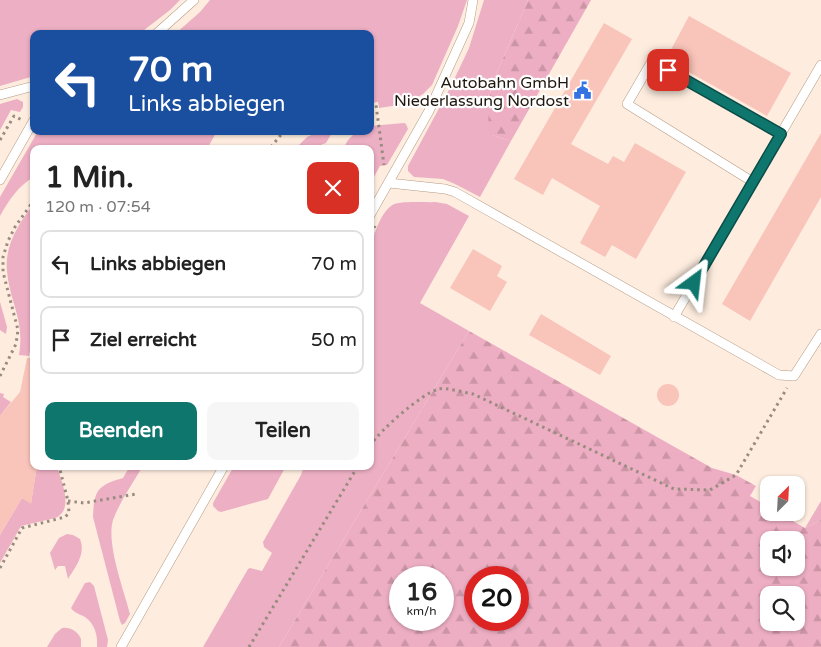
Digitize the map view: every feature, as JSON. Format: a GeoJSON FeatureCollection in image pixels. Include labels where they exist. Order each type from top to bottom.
{"type":"FeatureCollection","features":[{"type":"Feature","properties":{"kind":"lane"},"geometry":{"type":"LineString","coordinates":[[160,30],[194,0]]}},
{"type":"Feature","properties":{"kind":"lane"},"geometry":{"type":"LineString","coordinates":[[374,208],[429,111],[469,23],[473,0]]}},
{"type":"Feature","properties":{"kind":"lane"},"geometry":{"type":"LineString","coordinates":[[753,182],[627,104],[652,61],[781,134]]}},
{"type":"Feature","properties":{"kind":"lane"},"geometry":{"type":"LineString","coordinates":[[674,317],[821,66]]}},
{"type":"Feature","properties":{"kind":"lane"},"geometry":{"type":"LineString","coordinates":[[0,95],[30,87]]}},
{"type":"Feature","properties":{"kind":"lane"},"geometry":{"type":"LineString","coordinates":[[0,180],[30,126]]}},
{"type":"Feature","properties":{"kind":"lane"},"geometry":{"type":"LineString","coordinates":[[389,183],[445,189],[455,192],[674,317],[779,374],[794,376],[821,334]]}},
{"type":"Feature","properties":{"kind":"lane"},"geometry":{"type":"LineString","coordinates":[[121,647],[222,470]]}},
{"type":"Feature","properties":{"kind":"path"},"geometry":{"type":"LineString","coordinates":[[374,105],[376,105],[384,165]]}},
{"type":"Feature","properties":{"kind":"path"},"geometry":{"type":"LineString","coordinates":[[0,140],[14,116],[30,121]]}},
{"type":"Feature","properties":{"kind":"path"},"geometry":{"type":"LineString","coordinates":[[273,145],[281,135]]}},
{"type":"Feature","properties":{"kind":"path"},"geometry":{"type":"LineString","coordinates":[[0,376],[16,344],[18,330],[3,272],[4,258],[8,241],[30,206]]}},
{"type":"Feature","properties":{"kind":"path"},"geometry":{"type":"LineString","coordinates":[[374,230],[377,223]]}},
{"type":"Feature","properties":{"kind":"path"},"geometry":{"type":"LineString","coordinates":[[374,439],[412,404],[439,388],[473,394],[674,489],[710,490],[736,475],[794,376]]}},
{"type":"Feature","properties":{"kind":"path"},"geometry":{"type":"LineString","coordinates":[[0,568],[22,528],[65,517],[69,513],[60,470]]}},
{"type":"Feature","properties":{"kind":"path"},"geometry":{"type":"LineString","coordinates":[[249,647],[356,470]]}},
{"type":"Feature","properties":{"kind":"path"},"geometry":{"type":"LineString","coordinates":[[68,502],[84,503],[136,494]]}},
{"type":"Feature","properties":{"kind":"shaded area"},"geometry":{"type":"Polygon","coordinates":[[[0,0],[180,0],[144,30],[30,30],[30,77],[0,86],[0,0]]]}},
{"type":"Feature","properties":{"kind":"shaded area"},"geometry":{"type":"Polygon","coordinates":[[[210,0],[467,0],[458,26],[432,85],[423,94],[406,104],[379,108],[378,102],[374,102],[374,30],[180,30],[200,12],[210,0]]]}},
{"type":"Feature","properties":{"kind":"shaded area"},"geometry":{"type":"Polygon","coordinates":[[[484,0],[528,0],[492,84],[489,101],[492,135],[511,141],[480,197],[443,179],[414,177],[408,171],[408,166],[469,48],[484,0]]]}},
{"type":"Feature","properties":{"kind":"shaded area"},"geometry":{"type":"Polygon","coordinates":[[[17,99],[23,102],[23,107],[20,112],[11,110],[0,130],[0,104],[17,99]]]}},
{"type":"Feature","properties":{"kind":"shaded area"},"geometry":{"type":"Polygon","coordinates":[[[404,123],[408,129],[387,165],[380,166],[374,177],[374,145],[345,145],[353,135],[374,135],[374,126],[404,123]]]}},
{"type":"Feature","properties":{"kind":"shaded area"},"geometry":{"type":"Polygon","coordinates":[[[36,135],[215,135],[209,145],[30,145],[30,180],[14,194],[0,216],[0,197],[36,135]]]}},
{"type":"Feature","properties":{"kind":"shaded area"},"geometry":{"type":"Polygon","coordinates":[[[311,135],[331,135],[326,143],[321,145],[299,145],[311,135]]]}},
{"type":"Feature","properties":{"kind":"shaded area"},"geometry":{"type":"Polygon","coordinates":[[[405,202],[447,204],[469,216],[420,303],[469,331],[279,647],[203,647],[248,569],[262,571],[272,553],[264,547],[263,542],[303,470],[374,470],[374,235],[380,220],[387,210],[394,204],[405,202]]]}},
{"type":"Feature","properties":{"kind":"shaded area"},"geometry":{"type":"Polygon","coordinates":[[[30,209],[29,356],[19,355],[19,321],[7,271],[10,244],[30,209]]]}},
{"type":"Feature","properties":{"kind":"shaded area"},"geometry":{"type":"Polygon","coordinates":[[[0,302],[7,327],[6,334],[0,330],[0,302]]]}},
{"type":"Feature","properties":{"kind":"shaded area"},"geometry":{"type":"Polygon","coordinates":[[[0,393],[4,394],[3,397],[11,402],[0,416],[0,393]]]}},
{"type":"Feature","properties":{"kind":"shaded area"},"geometry":{"type":"Polygon","coordinates":[[[36,470],[58,470],[65,495],[64,509],[61,514],[55,518],[21,526],[0,563],[0,535],[22,498],[31,503],[36,470]]]}},
{"type":"Feature","properties":{"kind":"shaded area"},"geometry":{"type":"Polygon","coordinates":[[[128,470],[141,470],[119,506],[111,530],[114,554],[130,614],[122,625],[93,517],[96,495],[99,490],[108,483],[123,478],[128,470]]]}},
{"type":"Feature","properties":{"kind":"shaded area"},"geometry":{"type":"Polygon","coordinates":[[[232,470],[284,470],[268,499],[221,512],[213,506],[232,470]]]}},
{"type":"Feature","properties":{"kind":"shaded area"},"geometry":{"type":"Polygon","coordinates":[[[821,501],[821,520],[805,528],[821,501]]]}},
{"type":"Feature","properties":{"kind":"shaded area"},"geometry":{"type":"Polygon","coordinates":[[[67,534],[80,539],[82,544],[81,555],[77,565],[68,579],[65,566],[58,566],[55,570],[50,553],[59,538],[67,534]]]}},
{"type":"Feature","properties":{"kind":"shaded area"},"geometry":{"type":"Polygon","coordinates":[[[90,582],[94,586],[108,640],[107,647],[97,647],[96,635],[91,623],[71,608],[85,583],[90,582]]]}},
{"type":"Feature","properties":{"kind":"shaded area"},"geometry":{"type":"Polygon","coordinates":[[[62,628],[71,629],[78,634],[81,639],[81,647],[47,647],[55,634],[62,628]]]}},
{"type":"Feature","properties":{"kind":"green space"},"geometry":{"type":"Polygon","coordinates":[[[528,0],[591,0],[511,141],[492,135],[488,131],[489,101],[492,84],[528,0]]]}},
{"type":"Feature","properties":{"kind":"green space"},"geometry":{"type":"Polygon","coordinates":[[[469,331],[712,468],[736,475],[756,486],[750,496],[760,502],[760,521],[793,521],[805,528],[821,520],[821,647],[279,647],[469,331]]]}},
{"type":"Feature","properties":{"kind":"building"},"geometry":{"type":"Polygon","coordinates":[[[689,16],[791,73],[767,116],[666,59],[689,16]]]}},
{"type":"Feature","properties":{"kind":"building","name":"Autobahn GmbH Niederlassung Nordost"},"geometry":{"type":"Polygon","coordinates":[[[604,23],[632,39],[571,144],[608,164],[613,156],[624,162],[635,143],[686,172],[636,259],[612,245],[605,257],[580,243],[600,206],[552,178],[543,195],[514,179],[604,23]]]}},
{"type":"Feature","properties":{"kind":"building"},"geometry":{"type":"Polygon","coordinates":[[[821,133],[821,197],[750,321],[722,304],[821,133]]]}},
{"type":"Feature","properties":{"kind":"building"},"geometry":{"type":"Polygon","coordinates":[[[473,249],[502,266],[497,276],[507,282],[490,311],[450,288],[473,249]]]}},
{"type":"Feature","properties":{"kind":"building"},"geometry":{"type":"Polygon","coordinates":[[[541,314],[611,356],[600,375],[529,335],[541,314]]]}},
{"type":"Feature","properties":{"kind":"building"},"geometry":{"type":"Polygon","coordinates":[[[27,358],[30,358],[30,470],[36,470],[31,504],[22,498],[0,535],[0,416],[20,392],[27,358]]]}},
{"type":"Feature","properties":{"kind":"building"},"geometry":{"type":"Polygon","coordinates":[[[668,384],[676,387],[679,395],[676,403],[668,406],[660,403],[657,395],[660,387],[668,384]]]}},
{"type":"Feature","properties":{"kind":"place","name":"Autobahn GmbH Niederlassung Nordost"},"geometry":{"type":"Point","coordinates":[583,91]}},
{"type":"Feature","properties":{"kind":"route"},"geometry":{"type":"LineString","coordinates":[[668,70],[781,134],[694,283]]}}]}
